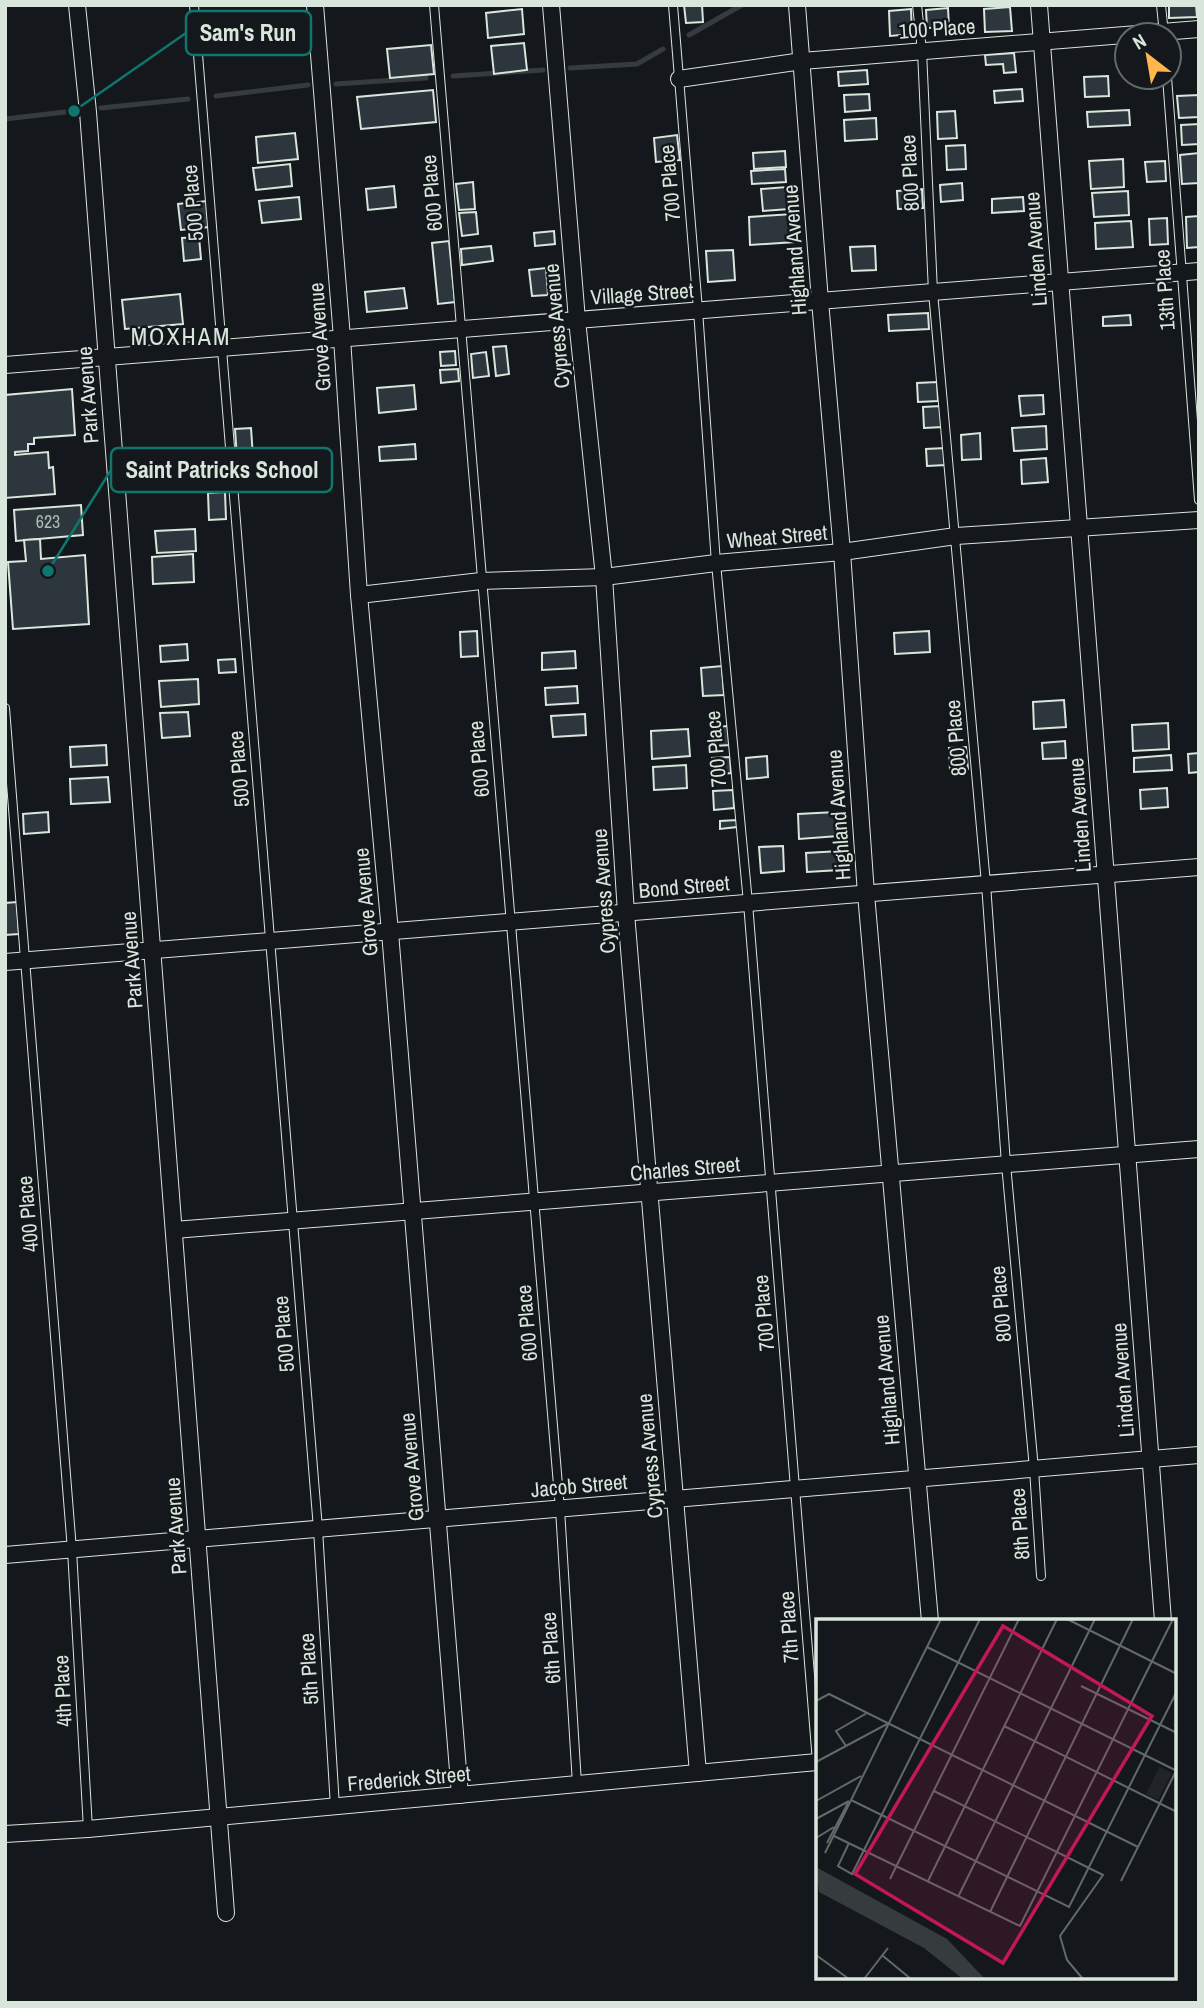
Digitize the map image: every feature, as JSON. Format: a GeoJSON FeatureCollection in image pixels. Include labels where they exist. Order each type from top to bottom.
{"type":"FeatureCollection","features":[{"type":"Feature","properties":{"kind":"street","name":"Park Avenue"},"geometry":{"type":"LineString","coordinates":[[77,5],[88,112],[226,1913]]}},
{"type":"Feature","properties":{"kind":"street","name":"Grove Avenue"},"geometry":{"type":"LineString","coordinates":[[315,5],[342,338],[359,595],[390,932],[460,1795]]}},
{"type":"Feature","properties":{"kind":"street","name":"Cypress Avenue"},"geometry":{"type":"LineString","coordinates":[[551,5],[577,320],[604,577],[626,913],[698,1773]]}},
{"type":"Feature","properties":{"kind":"street","name":"Highland Avenue"},"geometry":{"type":"LineString","coordinates":[[797,5],[842,552],[866,894],[930,1619]]}},
{"type":"Feature","properties":{"kind":"street","name":"Linden Avenue"},"geometry":{"type":"LineString","coordinates":[[1039,5],[1163,1619]]}},
{"type":"Feature","properties":{"kind":"street","name":"100 Place"},"geometry":{"type":"LineString","coordinates":[[679,79],[802,61],[1113,37]]}},
{"type":"Feature","properties":{"kind":"street","name":"Village Street"},"geometry":{"type":"LineString","coordinates":[[5,365],[1199,271]]}},
{"type":"Feature","properties":{"kind":"street","name":"Wheat Street"},"geometry":{"type":"LineString","coordinates":[[359,595],[481,580],[604,577],[956,537],[1199,520]]}},
{"type":"Feature","properties":{"kind":"street","name":"Bond Street"},"geometry":{"type":"LineString","coordinates":[[5,962],[1199,867]]}},
{"type":"Feature","properties":{"kind":"street","name":"Charles Street"},"geometry":{"type":"LineString","coordinates":[[174,1230],[1199,1149]]}},
{"type":"Feature","properties":{"kind":"street","name":"Jacob Street"},"geometry":{"type":"LineString","coordinates":[[5,1555],[1199,1455]]}},
{"type":"Feature","properties":{"kind":"street","name":"Frederick Street"},"geometry":{"type":"LineString","coordinates":[[5,1834],[88,1829],[816,1762]]}},
{"type":"Feature","properties":{"kind":"lane","name":"500 Place"},"geometry":{"type":"LineString","coordinates":[[194,5],[318,1529]]}},
{"type":"Feature","properties":{"kind":"lane","name":"600 Place"},"geometry":{"type":"LineString","coordinates":[[434,5],[560,1509]]}},
{"type":"Feature","properties":{"kind":"lane","name":"700 Place"},"geometry":{"type":"LineString","coordinates":[[673,5],[716,563],[748,903],[796,1489]]}},
{"type":"Feature","properties":{"kind":"lane","name":"800 Place"},"geometry":{"type":"LineString","coordinates":[[917,5],[922,51],[933,292],[986,884],[1006,1164],[1034,1469]]}},
{"type":"Feature","properties":{"kind":"lane","name":"13th Place"},"geometry":{"type":"LineString","coordinates":[[1168,91],[1199,500]]}},
{"type":"Feature","properties":{"kind":"lane","name":"400 Place"},"geometry":{"type":"LineString","coordinates":[[5,708],[72,1550]]}},
{"type":"Feature","properties":{"kind":"lane","name":"8th Place"},"geometry":{"type":"LineString","coordinates":[[1034,1469],[1041,1576]]}},
{"type":"Feature","properties":{"kind":"lane","name":"7th Place"},"geometry":{"type":"LineString","coordinates":[[796,1489],[816,1749]]}},
{"type":"Feature","properties":{"kind":"lane","name":"6th Place"},"geometry":{"type":"LineString","coordinates":[[560,1509],[577,1784]]}},
{"type":"Feature","properties":{"kind":"lane","name":"5th Place"},"geometry":{"type":"LineString","coordinates":[[318,1529],[335,1807]]}},
{"type":"Feature","properties":{"kind":"lane","name":"4th Place"},"geometry":{"type":"LineString","coordinates":[[72,1550],[88,1829]]}},
{"type":"Feature","properties":{"kind":"building"},"geometry":{"type":"Polygon","coordinates":[[[684,5],[702,5],[703,22],[686,23],[684,5]]]}},
{"type":"Feature","properties":{"kind":"building"},"geometry":{"type":"Polygon","coordinates":[[[1169,5],[1196,5],[1197,17],[1169,18],[1169,5]]]}},
{"type":"Feature","properties":{"kind":"building"},"geometry":{"type":"Polygon","coordinates":[[[1010,7],[1012,31],[985,32],[984,9],[1010,7]]]}},
{"type":"Feature","properties":{"kind":"building"},"geometry":{"type":"Polygon","coordinates":[[[948,8],[949,27],[927,28],[926,10],[948,8]]]}},
{"type":"Feature","properties":{"kind":"building"},"geometry":{"type":"Polygon","coordinates":[[[522,9],[524,34],[488,38],[486,13],[522,9]]]}},
{"type":"Feature","properties":{"kind":"building"},"geometry":{"type":"Polygon","coordinates":[[[911,9],[912,34],[890,36],[889,11],[911,9]]]}},
{"type":"Feature","properties":{"kind":"building"},"geometry":{"type":"Polygon","coordinates":[[[524,43],[527,70],[494,74],[491,46],[524,43]]]}},
{"type":"Feature","properties":{"kind":"building"},"geometry":{"type":"Polygon","coordinates":[[[431,45],[434,74],[390,78],[387,49],[431,45]]]}},
{"type":"Feature","properties":{"kind":"building"},"geometry":{"type":"Polygon","coordinates":[[[1014,53],[1016,72],[1004,73],[1003,64],[986,65],[985,55],[1014,53]]]}},
{"type":"Feature","properties":{"kind":"building"},"geometry":{"type":"Polygon","coordinates":[[[867,70],[868,84],[839,86],[838,72],[867,70]]]}},
{"type":"Feature","properties":{"kind":"building"},"geometry":{"type":"Polygon","coordinates":[[[1108,76],[1109,96],[1085,97],[1084,77],[1108,76]]]}},
{"type":"Feature","properties":{"kind":"building"},"geometry":{"type":"Polygon","coordinates":[[[1022,89],[1023,101],[995,103],[994,91],[1022,89]]]}},
{"type":"Feature","properties":{"kind":"building"},"geometry":{"type":"Polygon","coordinates":[[[433,90],[436,122],[361,129],[357,97],[433,90]]]}},
{"type":"Feature","properties":{"kind":"building"},"geometry":{"type":"Polygon","coordinates":[[[869,94],[870,110],[845,112],[844,95],[869,94]]]}},
{"type":"Feature","properties":{"kind":"building"},"geometry":{"type":"Polygon","coordinates":[[[1199,95],[1199,117],[1179,118],[1177,96],[1199,95]]]}},
{"type":"Feature","properties":{"kind":"building"},"geometry":{"type":"Polygon","coordinates":[[[1129,110],[1130,125],[1088,127],[1087,112],[1129,110]]]}},
{"type":"Feature","properties":{"kind":"building"},"geometry":{"type":"Polygon","coordinates":[[[955,111],[957,138],[938,139],[937,112],[955,111]]]}},
{"type":"Feature","properties":{"kind":"building"},"geometry":{"type":"Polygon","coordinates":[[[876,118],[877,139],[845,141],[844,120],[876,118]]]}},
{"type":"Feature","properties":{"kind":"building"},"geometry":{"type":"Polygon","coordinates":[[[1199,124],[1199,144],[1182,145],[1181,125],[1199,124]]]}},
{"type":"Feature","properties":{"kind":"building"},"geometry":{"type":"Polygon","coordinates":[[[295,133],[298,159],[258,163],[256,137],[295,133]]]}},
{"type":"Feature","properties":{"kind":"building"},"geometry":{"type":"Polygon","coordinates":[[[677,135],[680,160],[656,162],[654,138],[677,135]]]}},
{"type":"Feature","properties":{"kind":"building"},"geometry":{"type":"Polygon","coordinates":[[[965,145],[966,169],[947,170],[946,146],[965,145]]]}},
{"type":"Feature","properties":{"kind":"building"},"geometry":{"type":"Polygon","coordinates":[[[785,151],[786,167],[754,169],[753,153],[785,151]]]}},
{"type":"Feature","properties":{"kind":"building"},"geometry":{"type":"Polygon","coordinates":[[[1199,153],[1199,183],[1182,184],[1180,155],[1199,153]]]}},
{"type":"Feature","properties":{"kind":"building"},"geometry":{"type":"Polygon","coordinates":[[[1123,159],[1124,187],[1091,189],[1089,161],[1123,159]]]}},
{"type":"Feature","properties":{"kind":"building"},"geometry":{"type":"Polygon","coordinates":[[[1165,161],[1166,181],[1147,182],[1145,162],[1165,161]]]}},
{"type":"Feature","properties":{"kind":"building"},"geometry":{"type":"Polygon","coordinates":[[[290,164],[292,186],[256,190],[253,168],[290,164]]]}},
{"type":"Feature","properties":{"kind":"building"},"geometry":{"type":"Polygon","coordinates":[[[785,169],[786,182],[752,184],[751,171],[785,169]]]}},
{"type":"Feature","properties":{"kind":"building"},"geometry":{"type":"Polygon","coordinates":[[[473,182],[475,209],[459,210],[456,184],[473,182]]]}},
{"type":"Feature","properties":{"kind":"building"},"geometry":{"type":"Polygon","coordinates":[[[962,183],[963,200],[941,202],[940,185],[962,183]]]}},
{"type":"Feature","properties":{"kind":"building"},"geometry":{"type":"Polygon","coordinates":[[[394,186],[396,207],[368,210],[366,189],[394,186]]]}},
{"type":"Feature","properties":{"kind":"building"},"geometry":{"type":"Polygon","coordinates":[[[787,187],[789,209],[763,211],[761,189],[787,187]]]}},
{"type":"Feature","properties":{"kind":"building"},"geometry":{"type":"Polygon","coordinates":[[[922,189],[923,208],[898,209],[897,191],[922,189]]]}},
{"type":"Feature","properties":{"kind":"building"},"geometry":{"type":"Polygon","coordinates":[[[1128,191],[1129,215],[1094,217],[1092,193],[1128,191]]]}},
{"type":"Feature","properties":{"kind":"building"},"geometry":{"type":"Polygon","coordinates":[[[299,197],[301,219],[262,223],[259,201],[299,197]]]}},
{"type":"Feature","properties":{"kind":"building"},"geometry":{"type":"Polygon","coordinates":[[[1023,197],[1024,211],[992,213],[992,199],[1023,197]]]}},
{"type":"Feature","properties":{"kind":"building"},"geometry":{"type":"Polygon","coordinates":[[[207,201],[209,227],[181,230],[178,204],[207,201]]]}},
{"type":"Feature","properties":{"kind":"building"},"geometry":{"type":"Polygon","coordinates":[[[476,212],[478,234],[462,236],[459,213],[476,212]]]}},
{"type":"Feature","properties":{"kind":"building"},"geometry":{"type":"Polygon","coordinates":[[[793,214],[795,242],[750,245],[749,217],[793,214]]]}},
{"type":"Feature","properties":{"kind":"building"},"geometry":{"type":"Polygon","coordinates":[[[1199,216],[1199,247],[1187,248],[1186,217],[1199,216]]]}},
{"type":"Feature","properties":{"kind":"building"},"geometry":{"type":"Polygon","coordinates":[[[1167,218],[1168,244],[1150,245],[1149,219],[1167,218]]]}},
{"type":"Feature","properties":{"kind":"building"},"geometry":{"type":"Polygon","coordinates":[[[1131,221],[1133,247],[1096,249],[1095,223],[1131,221]]]}},
{"type":"Feature","properties":{"kind":"building"},"geometry":{"type":"Polygon","coordinates":[[[554,231],[555,244],[535,246],[534,233],[554,231]]]}},
{"type":"Feature","properties":{"kind":"building"},"geometry":{"type":"Polygon","coordinates":[[[199,237],[201,259],[184,261],[182,238],[199,237]]]}},
{"type":"Feature","properties":{"kind":"building"},"geometry":{"type":"Polygon","coordinates":[[[449,241],[455,302],[438,304],[432,243],[449,241]]]}},
{"type":"Feature","properties":{"kind":"building"},"geometry":{"type":"Polygon","coordinates":[[[491,246],[493,261],[462,265],[461,249],[491,246]]]}},
{"type":"Feature","properties":{"kind":"building"},"geometry":{"type":"Polygon","coordinates":[[[875,246],[876,270],[852,271],[850,247],[875,246]]]}},
{"type":"Feature","properties":{"kind":"building"},"geometry":{"type":"Polygon","coordinates":[[[733,250],[735,280],[708,282],[706,251],[733,250]]]}},
{"type":"Feature","properties":{"kind":"building"},"geometry":{"type":"Polygon","coordinates":[[[546,268],[548,295],[532,296],[529,270],[546,268]]]}},
{"type":"Feature","properties":{"kind":"building"},"geometry":{"type":"Polygon","coordinates":[[[404,288],[407,308],[367,312],[365,292],[404,288]]]}},
{"type":"Feature","properties":{"kind":"building"},"geometry":{"type":"Polygon","coordinates":[[[180,294],[183,324],[125,329],[122,300],[180,294]]]}},
{"type":"Feature","properties":{"kind":"building"},"geometry":{"type":"Polygon","coordinates":[[[928,313],[929,329],[889,331],[888,315],[928,313]]]}},
{"type":"Feature","properties":{"kind":"building"},"geometry":{"type":"Polygon","coordinates":[[[1130,315],[1131,325],[1103,326],[1103,317],[1130,315]]]}},
{"type":"Feature","properties":{"kind":"building"},"geometry":{"type":"Polygon","coordinates":[[[506,346],[509,374],[496,376],[493,347],[506,346]]]}},
{"type":"Feature","properties":{"kind":"building"},"geometry":{"type":"Polygon","coordinates":[[[455,351],[456,365],[441,366],[440,352],[455,351]]]}},
{"type":"Feature","properties":{"kind":"building"},"geometry":{"type":"Polygon","coordinates":[[[486,352],[489,376],[473,378],[471,354],[486,352]]]}},
{"type":"Feature","properties":{"kind":"building"},"geometry":{"type":"Polygon","coordinates":[[[458,369],[459,381],[441,383],[440,370],[458,369]]]}},
{"type":"Feature","properties":{"kind":"building"},"geometry":{"type":"Polygon","coordinates":[[[937,382],[938,401],[918,402],[917,383],[937,382]]]}},
{"type":"Feature","properties":{"kind":"building"},"geometry":{"type":"Polygon","coordinates":[[[414,385],[416,409],[379,413],[377,388],[414,385]]]}},
{"type":"Feature","properties":{"kind":"building"},"geometry":{"type":"Polygon","coordinates":[[[72,389],[75,435],[34,438],[34,444],[28,444],[28,451],[15,452],[15,455],[48,452],[49,468],[53,467],[55,494],[5,498],[5,395],[72,389]]]}},
{"type":"Feature","properties":{"kind":"building"},"geometry":{"type":"Polygon","coordinates":[[[1043,395],[1044,414],[1021,416],[1019,396],[1043,395]]]}},
{"type":"Feature","properties":{"kind":"building"},"geometry":{"type":"Polygon","coordinates":[[[941,406],[943,427],[924,428],[923,407],[941,406]]]}},
{"type":"Feature","properties":{"kind":"building"},"geometry":{"type":"Polygon","coordinates":[[[1046,426],[1047,449],[1014,451],[1012,428],[1046,426]]]}},
{"type":"Feature","properties":{"kind":"building"},"geometry":{"type":"Polygon","coordinates":[[[251,428],[253,457],[237,458],[235,429],[251,428]]]}},
{"type":"Feature","properties":{"kind":"building"},"geometry":{"type":"Polygon","coordinates":[[[980,433],[981,459],[962,460],[961,435],[980,433]]]}},
{"type":"Feature","properties":{"kind":"building"},"geometry":{"type":"Polygon","coordinates":[[[415,444],[416,459],[380,461],[379,447],[415,444]]]}},
{"type":"Feature","properties":{"kind":"building"},"geometry":{"type":"Polygon","coordinates":[[[945,448],[946,465],[927,466],[926,449],[945,448]]]}},
{"type":"Feature","properties":{"kind":"building"},"geometry":{"type":"Polygon","coordinates":[[[1046,458],[1048,482],[1022,484],[1021,460],[1046,458]]]}},
{"type":"Feature","properties":{"kind":"building"},"geometry":{"type":"Polygon","coordinates":[[[225,492],[226,519],[209,520],[208,493],[225,492]]]}},
{"type":"Feature","properties":{"kind":"building"},"geometry":{"type":"Polygon","coordinates":[[[81,505],[83,535],[16,541],[14,510],[81,505]]]}},
{"type":"Feature","properties":{"kind":"building"},"geometry":{"type":"Polygon","coordinates":[[[195,529],[196,551],[157,553],[155,531],[195,529]]]}},
{"type":"Feature","properties":{"kind":"building"},"geometry":{"type":"Polygon","coordinates":[[[40,539],[41,559],[85,555],[89,624],[13,629],[8,562],[26,561],[24,540],[40,539]]]}},
{"type":"Feature","properties":{"kind":"building"},"geometry":{"type":"Polygon","coordinates":[[[193,554],[194,582],[153,584],[152,557],[193,554]]]}},
{"type":"Feature","properties":{"kind":"building"},"geometry":{"type":"Polygon","coordinates":[[[477,631],[478,656],[461,657],[460,632],[477,631]]]}},
{"type":"Feature","properties":{"kind":"building"},"geometry":{"type":"Polygon","coordinates":[[[929,631],[930,652],[895,654],[894,633],[929,631]]]}},
{"type":"Feature","properties":{"kind":"building"},"geometry":{"type":"Polygon","coordinates":[[[187,644],[188,660],[161,662],[160,646],[187,644]]]}},
{"type":"Feature","properties":{"kind":"building"},"geometry":{"type":"Polygon","coordinates":[[[575,651],[576,668],[542,670],[542,653],[575,651]]]}},
{"type":"Feature","properties":{"kind":"building"},"geometry":{"type":"Polygon","coordinates":[[[235,659],[236,672],[219,673],[218,660],[235,659]]]}},
{"type":"Feature","properties":{"kind":"building"},"geometry":{"type":"Polygon","coordinates":[[[722,666],[724,695],[703,696],[701,668],[722,666]]]}},
{"type":"Feature","properties":{"kind":"building"},"geometry":{"type":"Polygon","coordinates":[[[198,679],[199,704],[161,707],[159,681],[198,679]]]}},
{"type":"Feature","properties":{"kind":"building"},"geometry":{"type":"Polygon","coordinates":[[[577,686],[578,703],[546,705],[545,688],[577,686]]]}},
{"type":"Feature","properties":{"kind":"building"},"geometry":{"type":"Polygon","coordinates":[[[1064,700],[1066,727],[1034,729],[1033,702],[1064,700]]]}},
{"type":"Feature","properties":{"kind":"building"},"geometry":{"type":"Polygon","coordinates":[[[188,712],[190,736],[162,738],[160,713],[188,712]]]}},
{"type":"Feature","properties":{"kind":"building"},"geometry":{"type":"Polygon","coordinates":[[[585,714],[586,735],[553,737],[551,716],[585,714]]]}},
{"type":"Feature","properties":{"kind":"building"},"geometry":{"type":"Polygon","coordinates":[[[1168,723],[1169,749],[1133,751],[1132,725],[1168,723]]]}},
{"type":"Feature","properties":{"kind":"building"},"geometry":{"type":"Polygon","coordinates":[[[729,726],[730,745],[714,746],[712,727],[729,726]]]}},
{"type":"Feature","properties":{"kind":"building"},"geometry":{"type":"Polygon","coordinates":[[[688,729],[690,756],[652,759],[651,731],[688,729]]]}},
{"type":"Feature","properties":{"kind":"building"},"geometry":{"type":"Polygon","coordinates":[[[1065,741],[1066,758],[1043,759],[1042,743],[1065,741]]]}},
{"type":"Feature","properties":{"kind":"building"},"geometry":{"type":"Polygon","coordinates":[[[106,745],[107,765],[71,767],[70,747],[106,745]]]}},
{"type":"Feature","properties":{"kind":"building"},"geometry":{"type":"Polygon","coordinates":[[[966,747],[968,769],[950,770],[949,748],[966,747]]]}},
{"type":"Feature","properties":{"kind":"building"},"geometry":{"type":"Polygon","coordinates":[[[1199,753],[1199,772],[1189,773],[1188,754],[1199,753]]]}},
{"type":"Feature","properties":{"kind":"building"},"geometry":{"type":"Polygon","coordinates":[[[1171,755],[1172,770],[1134,772],[1134,758],[1171,755]]]}},
{"type":"Feature","properties":{"kind":"building"},"geometry":{"type":"Polygon","coordinates":[[[767,756],[768,777],[747,779],[746,758],[767,756]]]}},
{"type":"Feature","properties":{"kind":"building"},"geometry":{"type":"Polygon","coordinates":[[[730,757],[731,773],[714,775],[712,758],[730,757]]]}},
{"type":"Feature","properties":{"kind":"building"},"geometry":{"type":"Polygon","coordinates":[[[686,765],[687,788],[654,790],[653,767],[686,765]]]}},
{"type":"Feature","properties":{"kind":"building"},"geometry":{"type":"Polygon","coordinates":[[[108,777],[110,802],[71,804],[70,779],[108,777]]]}},
{"type":"Feature","properties":{"kind":"building"},"geometry":{"type":"Polygon","coordinates":[[[1167,788],[1168,807],[1141,809],[1140,790],[1167,788]]]}},
{"type":"Feature","properties":{"kind":"building"},"geometry":{"type":"Polygon","coordinates":[[[733,790],[734,808],[714,810],[713,791],[733,790]]]}},
{"type":"Feature","properties":{"kind":"building"},"geometry":{"type":"Polygon","coordinates":[[[48,812],[49,832],[24,834],[23,814],[48,812]]]}},
{"type":"Feature","properties":{"kind":"building"},"geometry":{"type":"Polygon","coordinates":[[[836,812],[838,836],[799,839],[798,814],[836,812]]]}},
{"type":"Feature","properties":{"kind":"building"},"geometry":{"type":"Polygon","coordinates":[[[737,820],[737,827],[720,829],[720,821],[737,820]]]}},
{"type":"Feature","properties":{"kind":"building"},"geometry":{"type":"Polygon","coordinates":[[[783,846],[784,871],[761,873],[759,847],[783,846]]]}},
{"type":"Feature","properties":{"kind":"building"},"geometry":{"type":"Polygon","coordinates":[[[840,851],[840,870],[807,872],[806,853],[840,851]]]}},
{"type":"Feature","properties":{"kind":"building"},"geometry":{"type":"Polygon","coordinates":[[[17,902],[19,934],[5,935],[5,903],[17,902]]]}},
{"type":"Feature","properties":{"kind":"waterway"},"geometry":{"type":"LineString","coordinates":[[689,35],[742,5]]}},
{"type":"Feature","properties":{"kind":"waterway"},"geometry":{"type":"LineString","coordinates":[[570,68],[637,64],[663,49]]}},
{"type":"Feature","properties":{"kind":"waterway"},"geometry":{"type":"LineString","coordinates":[[453,76],[543,70]]}},
{"type":"Feature","properties":{"kind":"waterway"},"geometry":{"type":"LineString","coordinates":[[336,84],[426,78]]}},
{"type":"Feature","properties":{"kind":"waterway"},"geometry":{"type":"LineString","coordinates":[[216,96],[308,85]]}},
{"type":"Feature","properties":{"kind":"waterway"},"geometry":{"type":"LineString","coordinates":[[101,108],[188,99]]}},
{"type":"Feature","properties":{"kind":"waterway"},"geometry":{"type":"LineString","coordinates":[[5,119],[74,111]]}},
{"type":"Feature","properties":{"kind":"place","name":"Sam's Run"},"geometry":{"type":"Point","coordinates":[74,111]}},
{"type":"Feature","properties":{"kind":"place","name":"Saint Patricks School"},"geometry":{"type":"Point","coordinates":[48,571]}},
{"type":"Feature","properties":{"kind":"district","name":"MOXHAM"},"geometry":{"type":"Point","coordinates":[181,337]}}]}
